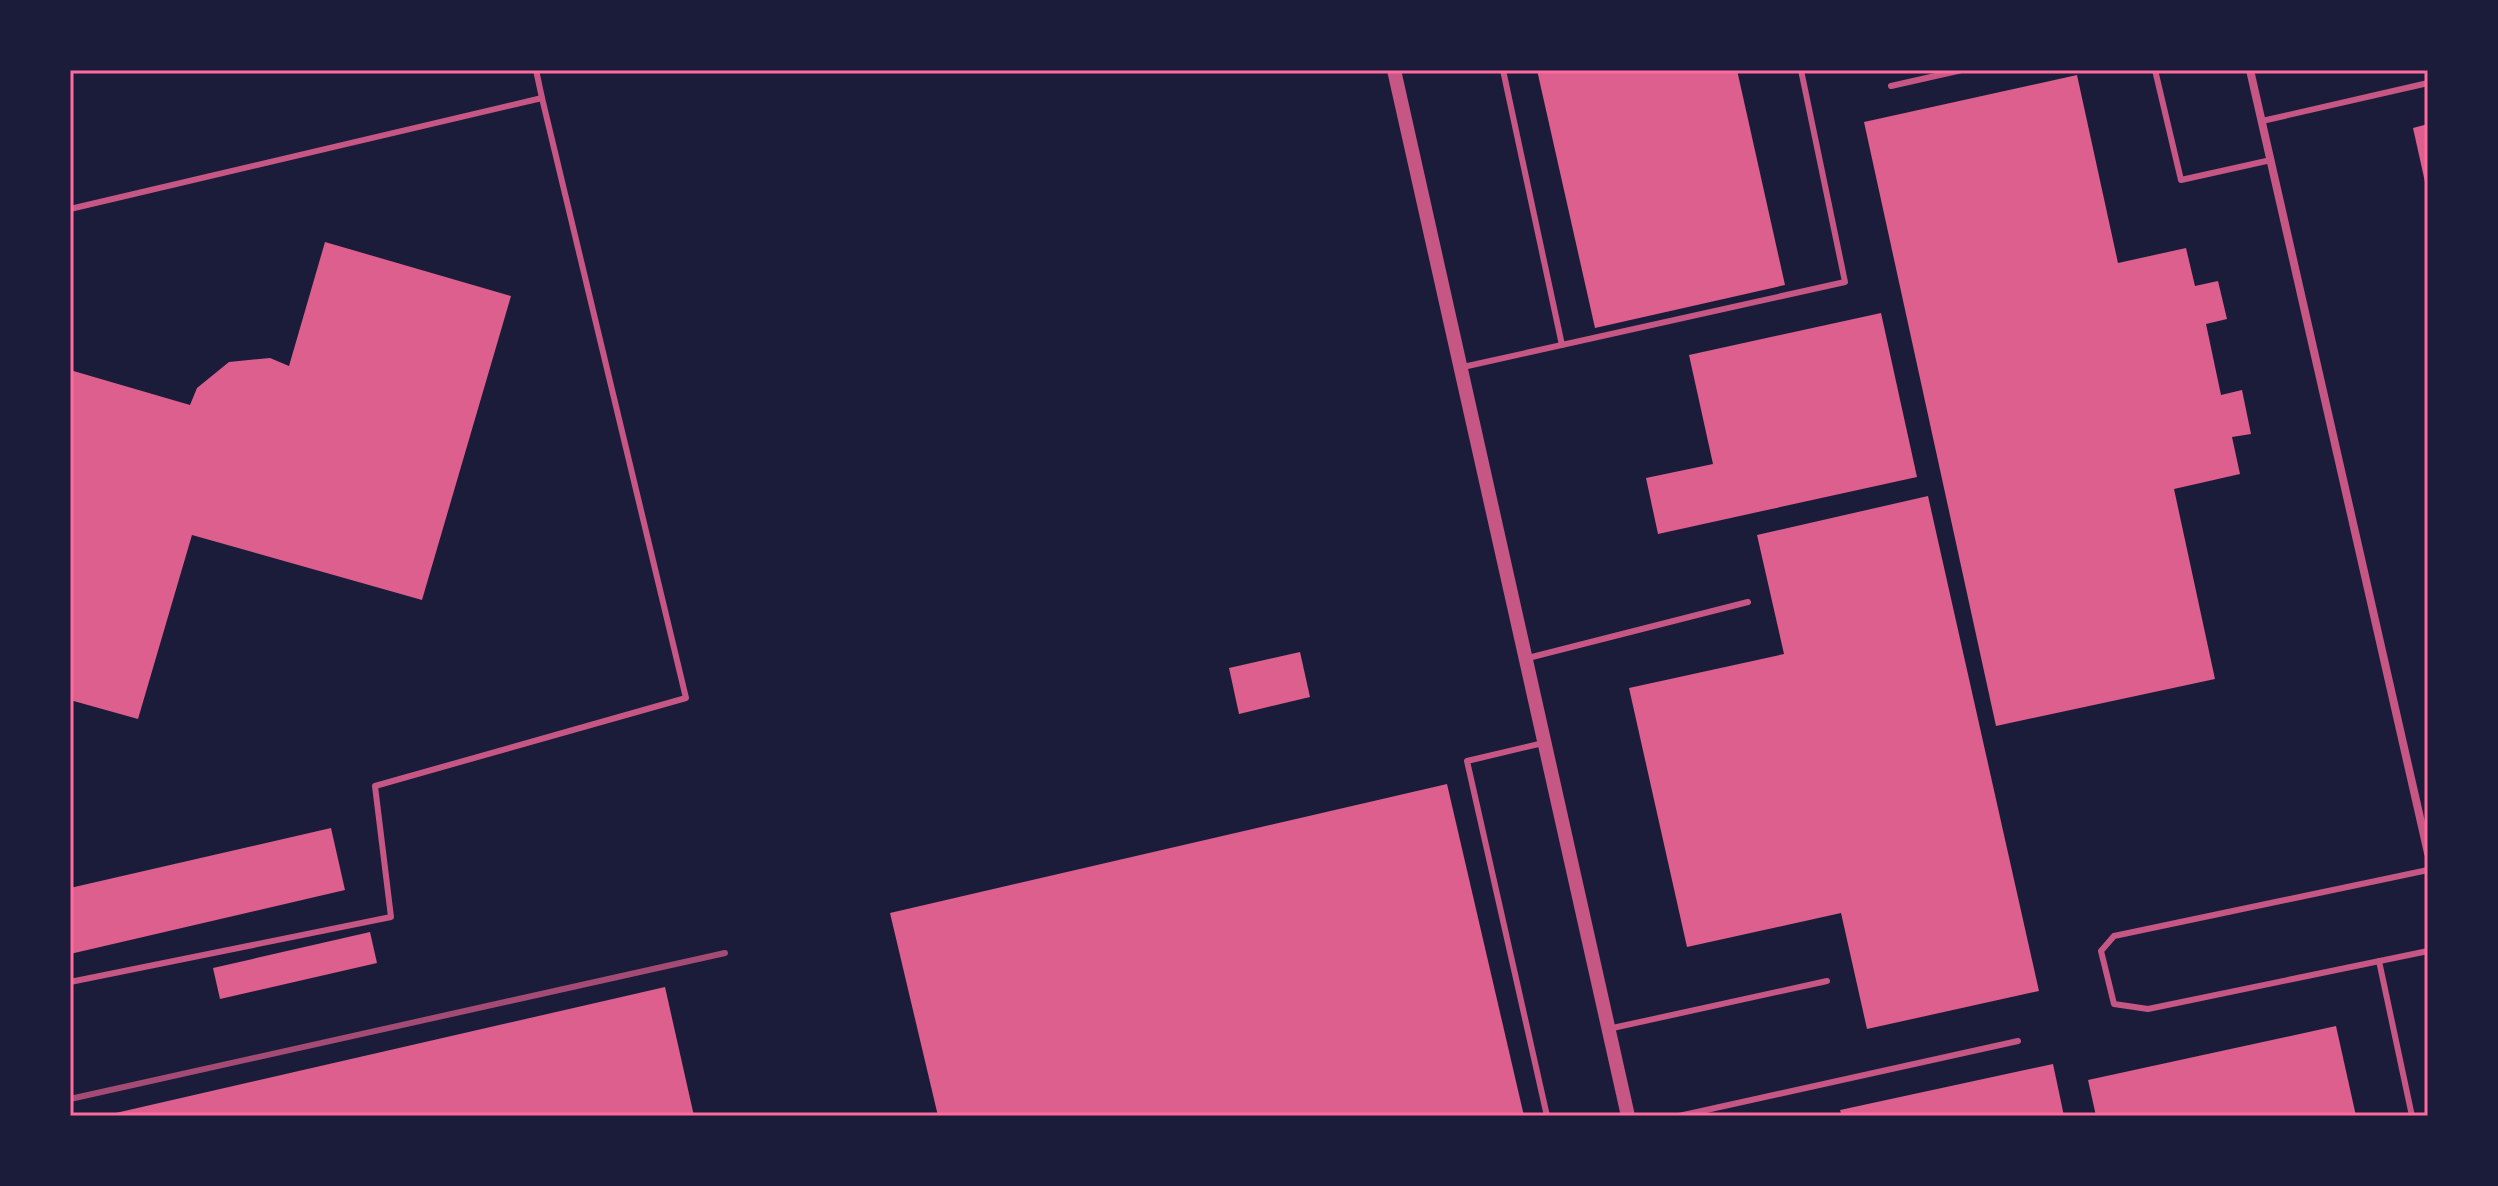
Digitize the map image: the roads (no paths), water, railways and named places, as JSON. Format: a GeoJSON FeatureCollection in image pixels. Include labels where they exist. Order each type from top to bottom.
{"type":"FeatureCollection","features":[{"type":"Feature","properties":{"kind":"street"},"geometry":{"type":"LineString","coordinates":[[1394,70],[1547,742],[1628,1116]]}},
{"type":"Feature","properties":{"kind":"street"},"geometry":{"type":"LineString","coordinates":[[2250,70],[2428,853]]}},
{"type":"Feature","properties":{"kind":"lane"},"geometry":{"type":"LineString","coordinates":[[70,982],[391,917],[375,786],[686,698],[536,70]]}},
{"type":"Feature","properties":{"kind":"lane"},"geometry":{"type":"LineString","coordinates":[[1503,70],[1562,345]]}},
{"type":"Feature","properties":{"kind":"lane"},"geometry":{"type":"LineString","coordinates":[[1463,367],[1845,282],[1801,70]]}},
{"type":"Feature","properties":{"kind":"lane"},"geometry":{"type":"LineString","coordinates":[[1891,86],[1962,70]]}},
{"type":"Feature","properties":{"kind":"lane"},"geometry":{"type":"LineString","coordinates":[[2155,70],[2181,180],[2271,160]]}},
{"type":"Feature","properties":{"kind":"lane"},"geometry":{"type":"LineString","coordinates":[[2262,121],[2428,83]]}},
{"type":"Feature","properties":{"kind":"lane"},"geometry":{"type":"LineString","coordinates":[[70,209],[542,98]]}},
{"type":"Feature","properties":{"kind":"lane"},"geometry":{"type":"LineString","coordinates":[[1528,658],[1748,602]]}},
{"type":"Feature","properties":{"kind":"lane"},"geometry":{"type":"LineString","coordinates":[[1547,742],[1467,761],[1547,1116]]}},
{"type":"Feature","properties":{"kind":"lane"},"geometry":{"type":"LineString","coordinates":[[2428,870],[2114,936],[2101,951],[2114,1004],[2148,1009],[2428,951]]}},
{"type":"Feature","properties":{"kind":"lane"},"geometry":{"type":"LineString","coordinates":[[2379,961],[2412,1116]]}},
{"type":"Feature","properties":{"kind":"lane"},"geometry":{"type":"LineString","coordinates":[[1608,1029],[1827,981]]}},
{"type":"Feature","properties":{"kind":"lane"},"geometry":{"type":"LineString","coordinates":[[1679,1116],[2018,1041]]}},
{"type":"Feature","properties":{"kind":"railway"},"geometry":{"type":"LineString","coordinates":[[70,1099],[725,953]]}}]}
